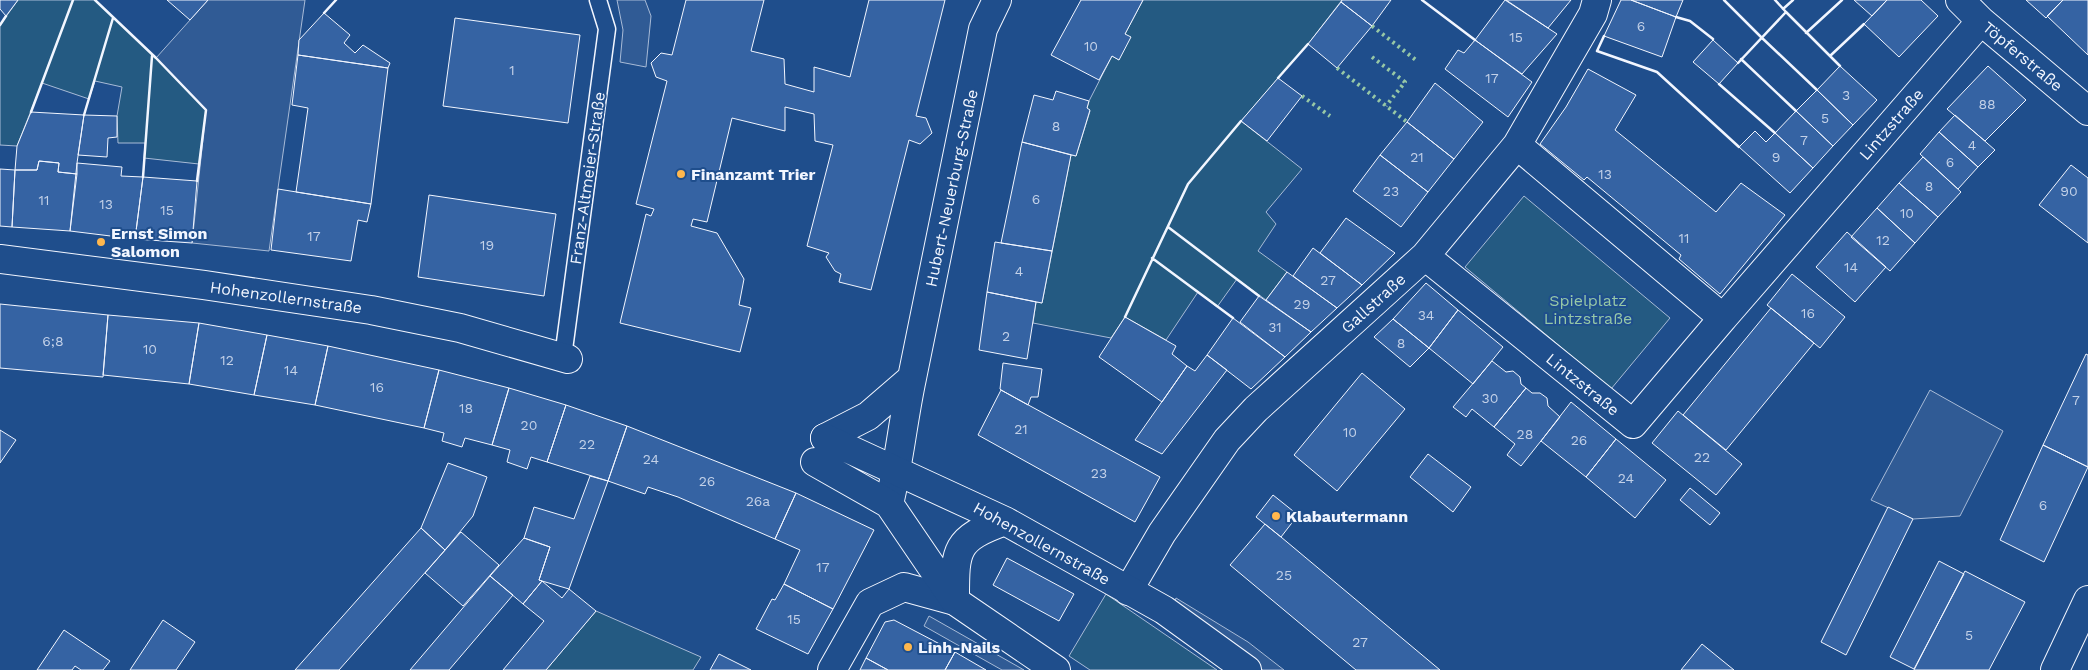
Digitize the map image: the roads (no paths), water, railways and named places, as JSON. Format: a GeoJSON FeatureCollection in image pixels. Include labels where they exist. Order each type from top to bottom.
{"type":"FeatureCollection","features":[{"type":"Feature","properties":{"kind":"street","name":"Hubert-Neuerburg-Straße"},"geometry":{"type":"LineString","coordinates":[[889,504],[897,470],[901,436],[912,378],[983,29],[997,0]]}},
{"type":"Feature","properties":{"kind":"street","name":"Gallstraße"},"geometry":{"type":"LineString","coordinates":[[1128,591],[1162,533],[1227,440],[1256,409],[1425,256],[1517,145],[1593,14],[1597,0]]}},
{"type":"Feature","properties":{"kind":"street","name":"Töpferstraße"},"geometry":{"type":"LineString","coordinates":[[1960,0],[1981,21],[2088,111]]}},
{"type":"Feature","properties":{"kind":"street","name":"Lintzstraße"},"geometry":{"type":"LineString","coordinates":[[1425,256],[1633,424],[1981,21]]}},
{"type":"Feature","properties":{"kind":"street"},"geometry":{"type":"LineString","coordinates":[[1517,145],[1723,318]]}},
{"type":"Feature","properties":{"kind":"street","name":"Hohenzollernstraße"},"geometry":{"type":"LineString","coordinates":[[0,259],[204,285],[371,310],[460,328],[565,358]]}},
{"type":"Feature","properties":{"kind":"street"},"geometry":{"type":"LineString","coordinates":[[912,378],[868,416],[820,450],[889,504],[955,601]]}},
{"type":"Feature","properties":{"kind":"street","name":"Hohenzollernstraße"},"geometry":{"type":"LineString","coordinates":[[820,450],[897,470],[1006,521],[1164,610],[1247,670]]}},
{"type":"Feature","properties":{"kind":"street"},"geometry":{"type":"LineString","coordinates":[[955,601],[955,567],[959,549],[969,537],[985,528],[1006,521]]}},
{"type":"Feature","properties":{"kind":"street"},"geometry":{"type":"LineString","coordinates":[[832,670],[870,603],[904,587],[955,601],[1056,670]]}},
{"type":"Feature","properties":{"kind":"street"},"geometry":{"type":"LineString","coordinates":[[2055,670],[2088,600]]}},
{"type":"Feature","properties":{"kind":"lane","name":"Franz-Altmeier-Straße"},"geometry":{"type":"LineString","coordinates":[[565,358],[607,29],[598,0]]}},
{"type":"Feature","properties":{"kind":"place","name":"Finanzamt Trier"},"geometry":{"type":"Point","coordinates":[681,174]}},
{"type":"Feature","properties":{"kind":"place","name":"Ernst Simon Salomon"},"geometry":{"type":"Point","coordinates":[101,242]}},
{"type":"Feature","properties":{"kind":"place","name":"Klabautermann"},"geometry":{"type":"Point","coordinates":[1276,516]}},
{"type":"Feature","properties":{"kind":"place","name":"Linh-Nails"},"geometry":{"type":"Point","coordinates":[908,647]}},
{"type":"Feature","properties":{"kind":"park label","name":"Spielplatz Lintzstraße"},"geometry":{"type":"Point","coordinates":[1588,309]}}]}
